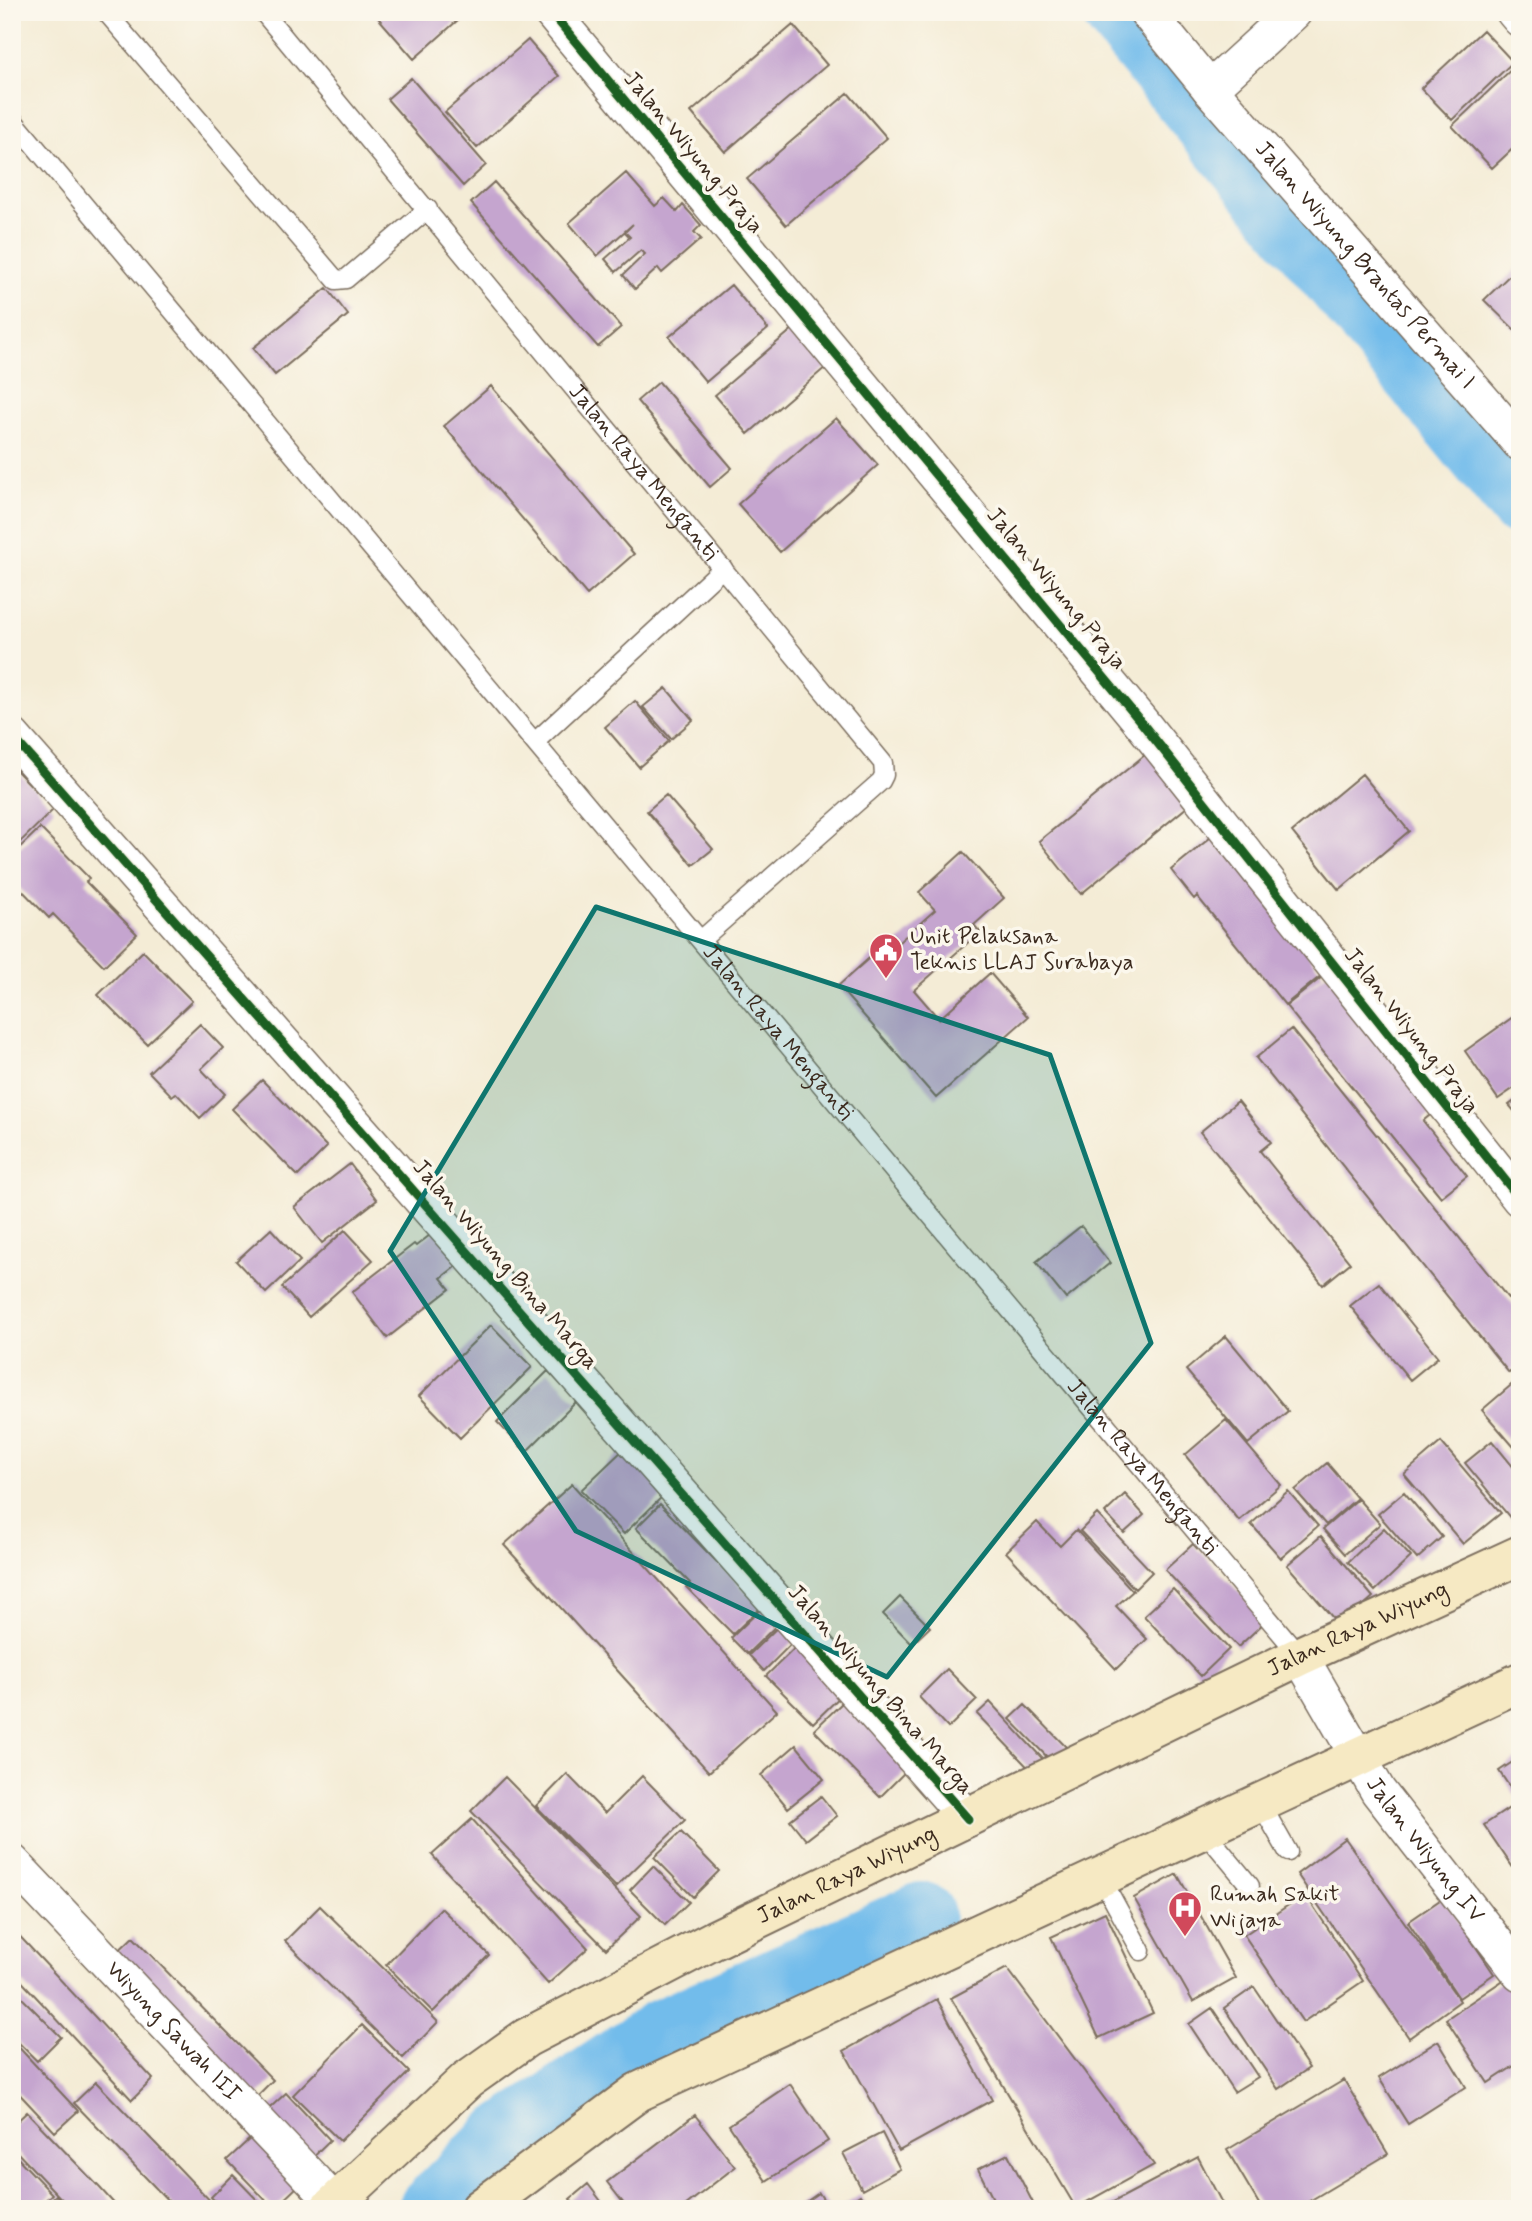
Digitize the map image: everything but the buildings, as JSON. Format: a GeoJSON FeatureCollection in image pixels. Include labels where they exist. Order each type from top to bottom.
{"type":"FeatureCollection","features":[{"type":"Feature","properties":{"kind":"main road","name":"Jalan Raya Wiyung"},"geometry":{"type":"LineString","coordinates":[[332,2206],[467,2080],[526,2038],[714,1940],[1300,1656],[1520,1555]]}},
{"type":"Feature","properties":{"kind":"main road"},"geometry":{"type":"LineString","coordinates":[[480,2209],[638,2092],[1259,1801],[1351,1744],[1520,1682]]}},
{"type":"Feature","properties":{"kind":"street","name":"Jalan Wiyung Praja"},"geometry":{"type":"LineString","coordinates":[[551,12],[1141,722],[1520,1199]]}},
{"type":"Feature","properties":{"kind":"street","name":"Jalan Wiyung Brantas Permai I"},"geometry":{"type":"LineString","coordinates":[[1147,12],[1210,89],[1520,443]]}},
{"type":"Feature","properties":{"kind":"street"},"geometry":{"type":"LineString","coordinates":[[1210,89],[1294,12]]}},
{"type":"Feature","properties":{"kind":"street"},"geometry":{"type":"LineString","coordinates":[[1514,12],[1520,19]]}},
{"type":"Feature","properties":{"kind":"street","name":"Jalan Wiyung Bina Marga"},"geometry":{"type":"LineString","coordinates":[[12,736],[968,1819]]}},
{"type":"Feature","properties":{"kind":"street","name":"Jalan Raya Menganti"},"geometry":{"type":"LineString","coordinates":[[1300,1656],[1351,1744]]}},
{"type":"Feature","properties":{"kind":"street","name":"Jalan Wiyung IV"},"geometry":{"type":"LineString","coordinates":[[1351,1744],[1378,1791],[1520,1973]]}},
{"type":"Feature","properties":{"kind":"street","name":"Wiyung Sawah III"},"geometry":{"type":"LineString","coordinates":[[12,1862],[332,2206]]}},
{"type":"Feature","properties":{"kind":"lane"},"geometry":{"type":"LineString","coordinates":[[106,12],[336,280],[346,279],[428,209]]}},
{"type":"Feature","properties":{"kind":"lane","name":"Jalan Raya Menganti"},"geometry":{"type":"LineString","coordinates":[[263,12],[883,763],[881,781],[702,939],[1300,1656]]}},
{"type":"Feature","properties":{"kind":"lane"},"geometry":{"type":"LineString","coordinates":[[12,119],[702,939]]}},
{"type":"Feature","properties":{"kind":"lane"},"geometry":{"type":"LineString","coordinates":[[536,741],[723,568]]}},
{"type":"Feature","properties":{"kind":"lane"},"geometry":{"type":"LineString","coordinates":[[1259,1801],[1288,1852]]}},
{"type":"Feature","properties":{"kind":"lane"},"geometry":{"type":"LineString","coordinates":[[1202,1828],[1250,1886]]}},
{"type":"Feature","properties":{"kind":"lane"},"geometry":{"type":"LineString","coordinates":[[1100,1876],[1141,1951]]}},
{"type":"Feature","properties":{"kind":"highlighted area"},"geometry":{"type":"Polygon","coordinates":[[[596,907],[1050,1055],[1151,1343],[887,1677],[576,1531],[390,1251],[596,907]]]}},
{"type":"Feature","properties":{"kind":"waterway"},"geometry":{"type":"LineString","coordinates":[[1115,12],[1520,503]]}},
{"type":"Feature","properties":{"kind":"waterway"},"geometry":{"type":"LineString","coordinates":[[431,2209],[503,2138],[661,2032],[922,1915]]}},
{"type":"Feature","properties":{"kind":"cycle path"},"geometry":{"type":"LineString","coordinates":[[551,12],[1141,722],[1520,1199]]}},
{"type":"Feature","properties":{"kind":"cycle path"},"geometry":{"type":"LineString","coordinates":[[12,736],[968,1819]]}},
{"type":"Feature","properties":{"kind":"place","name":"Unit Pelaksana Teknis LLAJ Surabaya"},"geometry":{"type":"Point","coordinates":[886,980]}},
{"type":"Feature","properties":{"kind":"place","name":"Rumah Sakit Wijaya"},"geometry":{"type":"Point","coordinates":[1185,1938]}}]}
